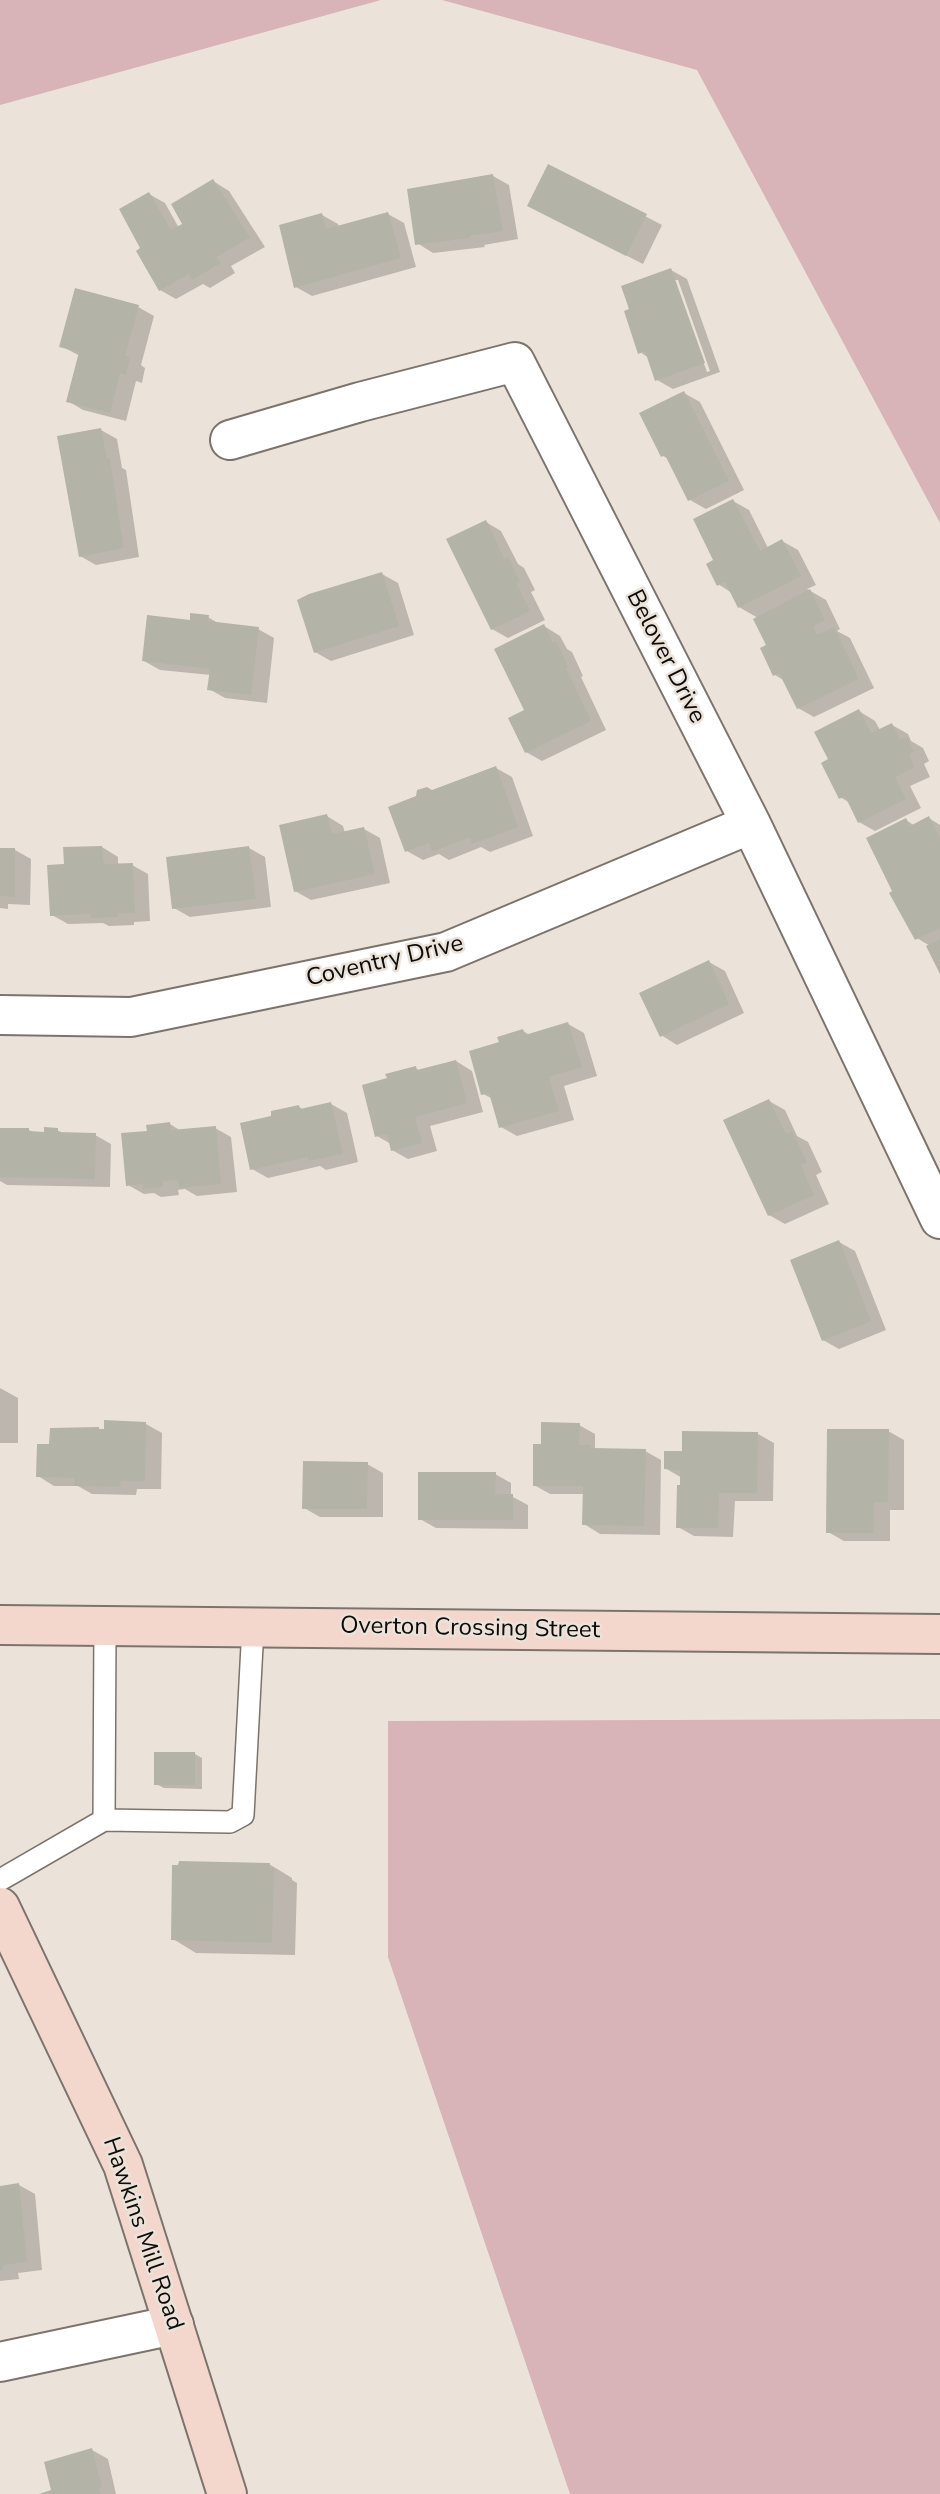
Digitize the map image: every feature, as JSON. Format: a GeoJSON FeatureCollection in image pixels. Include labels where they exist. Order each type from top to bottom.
{"type":"FeatureCollection","features":[{"type":"Feature","properties":{"kind":"street","name":"Belover Drive"},"geometry":{"type":"LineString","coordinates":[[230,440],[360,402],[514,362],[751,824],[940,1219]]}},
{"type":"Feature","properties":{"kind":"street","name":"Coventry Drive"},"geometry":{"type":"LineString","coordinates":[[0,1015],[131,1017],[446,952],[751,824]]}},
{"type":"Feature","properties":{"kind":"street","name":"Overton Crossing Street"},"geometry":{"type":"LineString","coordinates":[[0,1625],[940,1634]]}},
{"type":"Feature","properties":{"kind":"street","name":"Hawkins Mill Road"},"geometry":{"type":"LineString","coordinates":[[0,1907],[123,2165],[227,2494]]}},
{"type":"Feature","properties":{"kind":"street"},"geometry":{"type":"LineString","coordinates":[[0,2362],[174,2325]]}},
{"type":"Feature","properties":{"kind":"lane"},"geometry":{"type":"LineString","coordinates":[[104,1820],[105,1626]]}},
{"type":"Feature","properties":{"kind":"lane"},"geometry":{"type":"LineString","coordinates":[[0,1880],[104,1820],[230,1822],[243,1815],[253,1627]]}},
{"type":"Feature","properties":{"kind":"shaded area"},"geometry":{"type":"Polygon","coordinates":[[[0,0],[381,0],[0,105],[0,0]]]}},
{"type":"Feature","properties":{"kind":"shaded area"},"geometry":{"type":"Polygon","coordinates":[[[442,0],[940,0],[940,523],[697,70],[442,0]]]}},
{"type":"Feature","properties":{"kind":"shaded area"},"geometry":{"type":"Polygon","coordinates":[[[940,1719],[940,2494],[570,2494],[388,1957],[388,1721],[940,1719]]]}},
{"type":"Feature","properties":{"kind":"building"},"geometry":{"type":"Polygon","coordinates":[[[548,164],[647,214],[626,256],[527,206],[548,164]]]}},
{"type":"Feature","properties":{"kind":"building"},"geometry":{"type":"Polygon","coordinates":[[[493,174],[503,231],[415,245],[407,189],[493,174]]]}},
{"type":"Feature","properties":{"kind":"building"},"geometry":{"type":"Polygon","coordinates":[[[213,179],[250,238],[216,257],[221,263],[192,280],[189,274],[159,291],[136,251],[140,248],[119,209],[149,192],[171,230],[182,224],[171,204],[213,179]]]}},
{"type":"Feature","properties":{"kind":"building"},"geometry":{"type":"Polygon","coordinates":[[[388,212],[401,258],[294,288],[279,225],[322,213],[326,229],[388,212]]]}},
{"type":"Feature","properties":{"kind":"building"},"geometry":{"type":"Polygon","coordinates":[[[671,268],[705,363],[655,381],[645,351],[638,354],[624,311],[629,309],[621,286],[671,268]]]}},
{"type":"Feature","properties":{"kind":"building"},"geometry":{"type":"Polygon","coordinates":[[[75,288],[139,305],[125,356],[130,357],[126,375],[120,373],[110,413],[66,402],[79,352],[59,347],[75,288]]]}},
{"type":"Feature","properties":{"kind":"building"},"geometry":{"type":"Polygon","coordinates":[[[684,391],[729,481],[688,501],[665,455],[661,457],[639,413],[684,391]]]}},
{"type":"Feature","properties":{"kind":"building"},"geometry":{"type":"Polygon","coordinates":[[[101,428],[107,459],[110,459],[124,548],[79,557],[57,436],[101,428]]]}},
{"type":"Feature","properties":{"kind":"building"},"geometry":{"type":"Polygon","coordinates":[[[733,499],[760,551],[782,539],[801,576],[738,608],[725,582],[717,586],[706,564],[713,560],[693,519],[733,499]]]}},
{"type":"Feature","properties":{"kind":"building"},"geometry":{"type":"Polygon","coordinates":[[[486,520],[504,558],[508,557],[520,581],[516,583],[530,611],[491,630],[446,539],[486,520]]]}},
{"type":"Feature","properties":{"kind":"building"},"geometry":{"type":"Polygon","coordinates":[[[382,572],[399,626],[314,653],[297,600],[382,572]]]}},
{"type":"Feature","properties":{"kind":"building"},"geometry":{"type":"Polygon","coordinates":[[[810,589],[825,620],[813,626],[817,635],[834,627],[859,679],[797,709],[779,673],[773,676],[760,648],[766,645],[753,619],[810,589]]]}},
{"type":"Feature","properties":{"kind":"building"},"geometry":{"type":"Polygon","coordinates":[[[190,613],[209,615],[208,621],[259,627],[251,695],[207,690],[210,669],[142,661],[147,615],[190,620],[190,613]]]}},
{"type":"Feature","properties":{"kind":"building"},"geometry":{"type":"Polygon","coordinates":[[[544,624],[553,643],[556,641],[591,721],[525,753],[508,718],[524,710],[494,649],[544,624]]]}},
{"type":"Feature","properties":{"kind":"building"},"geometry":{"type":"Polygon","coordinates":[[[859,709],[871,733],[892,723],[900,740],[907,737],[914,752],[909,755],[915,767],[895,777],[906,799],[858,823],[845,796],[839,799],[821,763],[828,759],[814,732],[859,709]]]}},
{"type":"Feature","properties":{"kind":"building"},"geometry":{"type":"Polygon","coordinates":[[[496,766],[518,827],[472,844],[470,837],[432,852],[429,843],[405,852],[388,807],[416,796],[417,790],[427,787],[432,790],[496,766]]]}},
{"type":"Feature","properties":{"kind":"building"},"geometry":{"type":"Polygon","coordinates":[[[327,814],[332,834],[364,827],[375,874],[294,892],[279,825],[327,814]]]}},
{"type":"Feature","properties":{"kind":"building"},"geometry":{"type":"Polygon","coordinates":[[[929,816],[940,838],[940,928],[915,940],[889,893],[892,891],[866,838],[906,818],[910,826],[929,816]]]}},
{"type":"Feature","properties":{"kind":"building"},"geometry":{"type":"Polygon","coordinates":[[[102,846],[104,864],[133,863],[135,913],[91,918],[91,914],[50,916],[47,865],[64,864],[63,847],[102,846]]]}},
{"type":"Feature","properties":{"kind":"building"},"geometry":{"type":"Polygon","coordinates":[[[249,846],[256,899],[172,909],[166,857],[249,846]]]}},
{"type":"Feature","properties":{"kind":"building"},"geometry":{"type":"Polygon","coordinates":[[[0,848],[15,848],[15,897],[0,896],[0,848]]]}},
{"type":"Feature","properties":{"kind":"building"},"geometry":{"type":"Polygon","coordinates":[[[940,939],[940,974],[926,946],[940,939]]]}},
{"type":"Feature","properties":{"kind":"building"},"geometry":{"type":"Polygon","coordinates":[[[709,960],[729,1004],[660,1037],[639,993],[709,960]]]}},
{"type":"Feature","properties":{"kind":"building"},"geometry":{"type":"Polygon","coordinates":[[[568,1022],[582,1067],[549,1077],[559,1111],[499,1128],[489,1093],[481,1095],[469,1051],[499,1042],[497,1037],[523,1029],[525,1035],[568,1022]]]}},
{"type":"Feature","properties":{"kind":"building"},"geometry":{"type":"Polygon","coordinates":[[[456,1060],[467,1103],[415,1117],[422,1143],[391,1151],[387,1134],[375,1137],[362,1085],[387,1078],[385,1074],[416,1066],[417,1070],[456,1060]]]}},
{"type":"Feature","properties":{"kind":"building"},"geometry":{"type":"Polygon","coordinates":[[[769,1099],[786,1134],[792,1131],[807,1162],[801,1165],[814,1195],[768,1216],[723,1120],[769,1099]]]}},
{"type":"Feature","properties":{"kind":"building"},"geometry":{"type":"Polygon","coordinates":[[[331,1102],[343,1154],[308,1161],[308,1157],[250,1170],[240,1123],[271,1116],[271,1111],[299,1105],[300,1109],[331,1102]]]}},
{"type":"Feature","properties":{"kind":"building"},"geometry":{"type":"Polygon","coordinates":[[[170,1122],[171,1130],[216,1126],[221,1184],[179,1188],[178,1180],[163,1181],[163,1187],[143,1189],[143,1184],[126,1186],[121,1133],[147,1131],[146,1125],[170,1122]]]}},
{"type":"Feature","properties":{"kind":"building"},"geometry":{"type":"Polygon","coordinates":[[[44,1127],[58,1128],[58,1132],[96,1133],[95,1179],[0,1177],[0,1128],[29,1128],[29,1131],[44,1132],[44,1127]]]}},
{"type":"Feature","properties":{"kind":"building"},"geometry":{"type":"Polygon","coordinates":[[[839,1240],[871,1321],[822,1341],[790,1260],[839,1240]]]}},
{"type":"Feature","properties":{"kind":"building"},"geometry":{"type":"Polygon","coordinates":[[[104,1420],[146,1422],[145,1481],[121,1481],[120,1487],[74,1486],[75,1478],[36,1477],[37,1444],[49,1444],[50,1428],[104,1429],[104,1420]]]}},
{"type":"Feature","properties":{"kind":"building"},"geometry":{"type":"Polygon","coordinates":[[[541,1422],[580,1423],[579,1445],[591,1445],[591,1448],[646,1449],[644,1526],[582,1525],[583,1486],[533,1486],[533,1444],[541,1444],[541,1422]]]}},
{"type":"Feature","properties":{"kind":"building"},"geometry":{"type":"Polygon","coordinates":[[[827,1429],[889,1429],[888,1502],[874,1502],[874,1533],[826,1533],[827,1429]]]}},
{"type":"Feature","properties":{"kind":"building"},"geometry":{"type":"Polygon","coordinates":[[[682,1431],[758,1432],[757,1493],[719,1493],[718,1528],[676,1528],[680,1470],[664,1469],[664,1451],[682,1451],[682,1431]]]}},
{"type":"Feature","properties":{"kind":"building"},"geometry":{"type":"Polygon","coordinates":[[[303,1461],[368,1462],[367,1509],[302,1509],[303,1461]]]}},
{"type":"Feature","properties":{"kind":"building"},"geometry":{"type":"Polygon","coordinates":[[[418,1472],[496,1472],[495,1494],[513,1494],[513,1520],[418,1520],[418,1472]]]}},
{"type":"Feature","properties":{"kind":"building"},"geometry":{"type":"Polygon","coordinates":[[[154,1752],[195,1752],[195,1785],[154,1785],[154,1752]]]}},
{"type":"Feature","properties":{"kind":"building"},"geometry":{"type":"Polygon","coordinates":[[[179,1861],[270,1863],[269,1868],[274,1868],[272,1943],[171,1940],[172,1865],[178,1865],[179,1861]]]}},
{"type":"Feature","properties":{"kind":"building"},"geometry":{"type":"Polygon","coordinates":[[[19,2183],[27,2262],[3,2265],[3,2270],[0,2271],[0,2186],[19,2183]]]}},
{"type":"Feature","properties":{"kind":"building"},"geometry":{"type":"Polygon","coordinates":[[[92,2448],[102,2487],[99,2488],[101,2494],[39,2494],[51,2490],[44,2462],[92,2448]]]}}]}
